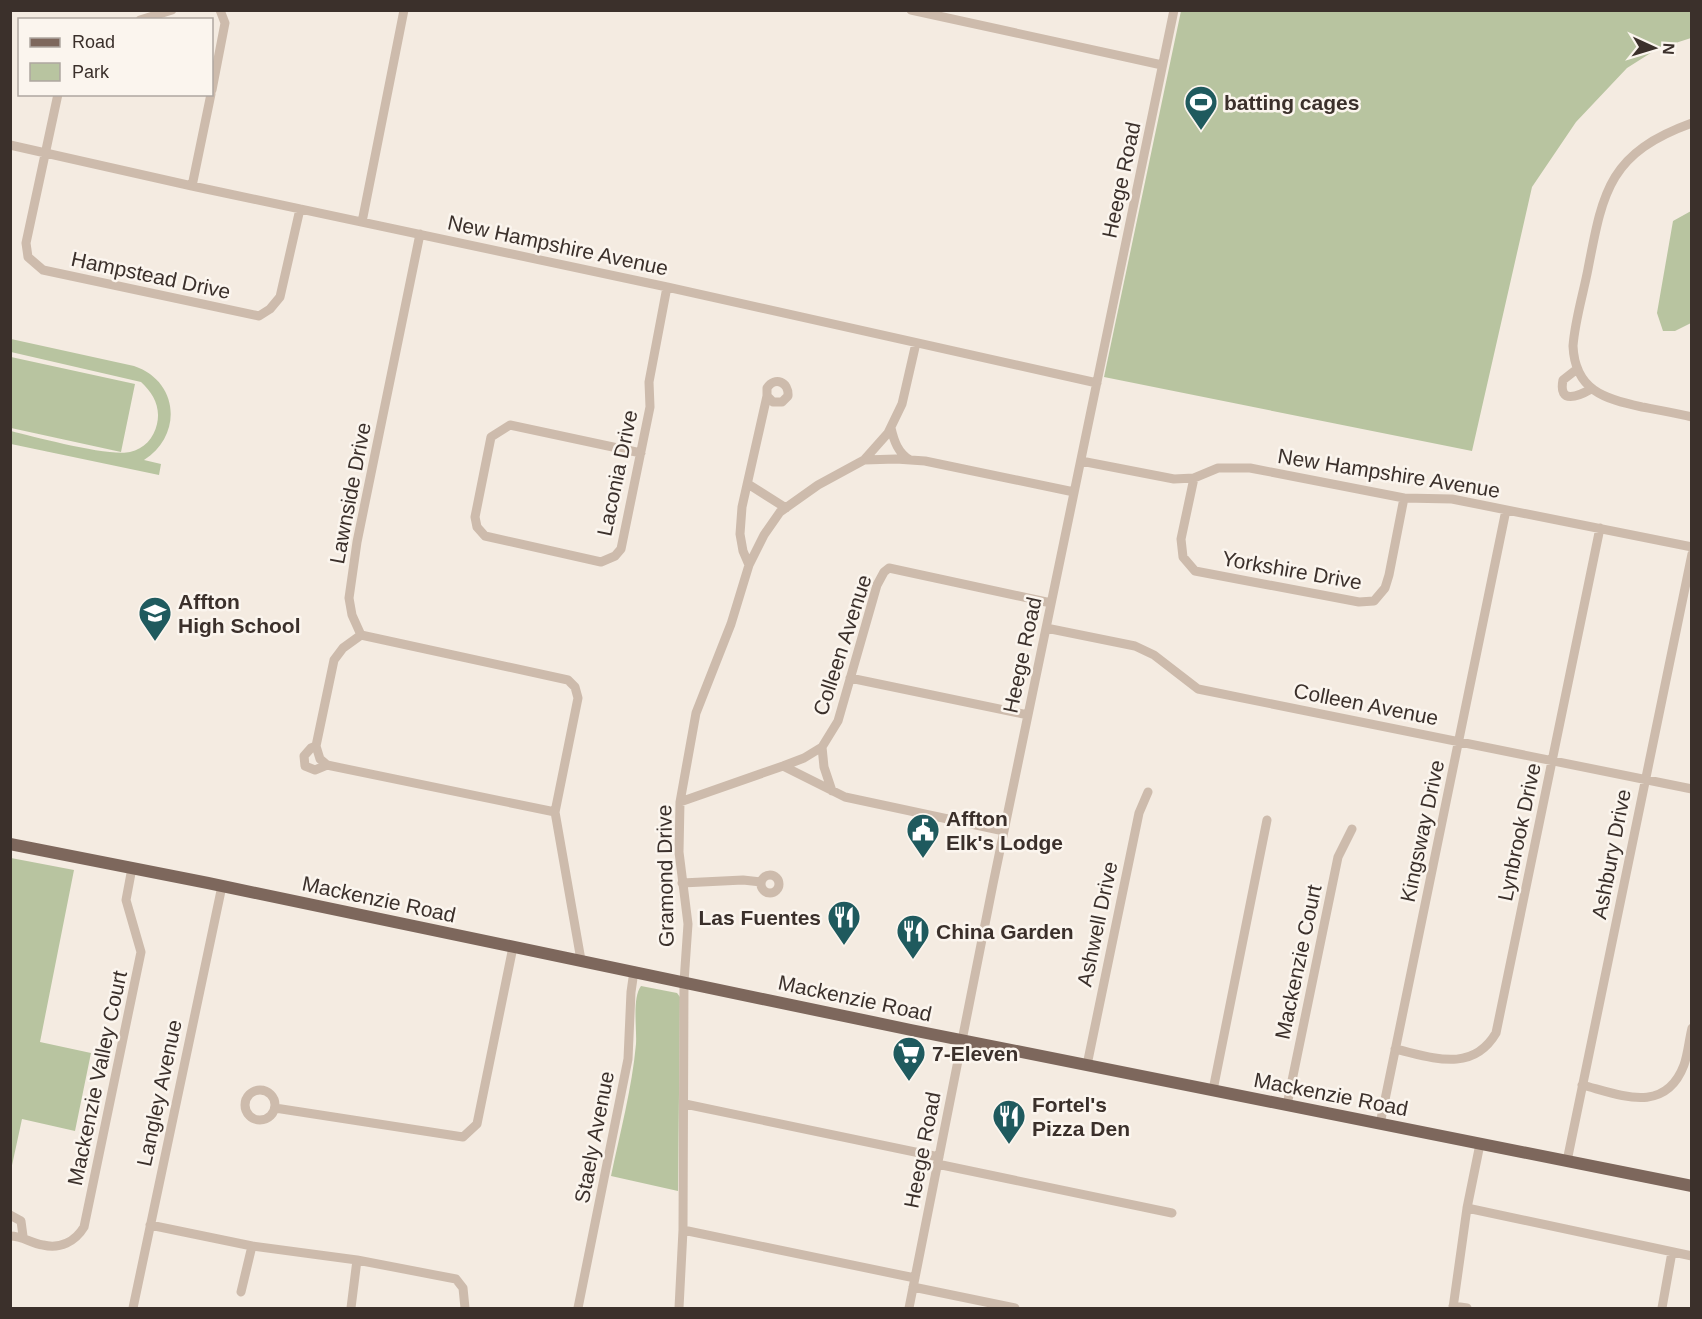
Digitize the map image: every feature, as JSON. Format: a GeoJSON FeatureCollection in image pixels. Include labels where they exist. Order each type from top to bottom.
{"type":"FeatureCollection","features":[{"type":"Feature","properties":{"kind":"main road","name":"Mackenzie Road"},"geometry":{"type":"LineString","coordinates":[[10,844],[963,1040],[1692,1186]]}},
{"type":"Feature","properties":{"kind":"street"},"geometry":{"type":"LineString","coordinates":[[146,18],[172,10]]}},
{"type":"Feature","properties":{"kind":"street"},"geometry":{"type":"LineString","coordinates":[[220,10],[225,23]]}},
{"type":"Feature","properties":{"kind":"street"},"geometry":{"type":"LineString","coordinates":[[213,85],[229,10]]}},
{"type":"Feature","properties":{"kind":"street"},"geometry":{"type":"LineString","coordinates":[[362,222],[404,10]]}},
{"type":"Feature","properties":{"kind":"street"},"geometry":{"type":"LineString","coordinates":[[911,10],[1162,65]]}},
{"type":"Feature","properties":{"kind":"street","name":"Heege Road"},"geometry":{"type":"LineString","coordinates":[[909,1308],[1004,831],[1174,10]]}},
{"type":"Feature","properties":{"kind":"street"},"geometry":{"type":"LineString","coordinates":[[46,153],[58,96]]}},
{"type":"Feature","properties":{"kind":"street"},"geometry":{"type":"LineString","coordinates":[[192,186],[211,96]]}},
{"type":"Feature","properties":{"kind":"street"},"geometry":{"type":"LineString","coordinates":[[1692,123],[1665,134],[1639,151],[1625,164],[1609,187],[1599,214],[1574,338],[1573,354],[1577,369],[1592,389],[1610,400],[1692,417]]}},
{"type":"Feature","properties":{"kind":"street","name":"New Hampshire Avenue"},"geometry":{"type":"LineString","coordinates":[[10,145],[667,287],[1097,383]]}},
{"type":"Feature","properties":{"kind":"street","name":"Hampstead Drive"},"geometry":{"type":"LineString","coordinates":[[46,153],[26,243],[28,257],[43,270],[54,273],[259,316],[270,309],[280,297],[300,209]]}},
{"type":"Feature","properties":{"kind":"street","name":"Lawnside Drive"},"geometry":{"type":"LineString","coordinates":[[360,635],[349,598],[357,542],[420,234]]}},
{"type":"Feature","properties":{"kind":"street","name":"Laconia Drive"},"geometry":{"type":"LineString","coordinates":[[640,453],[510,425],[491,437],[475,517],[477,527],[485,536],[601,562],[615,556],[621,549],[650,407],[651,364],[667,287]]}},
{"type":"Feature","properties":{"kind":"street","name":"Gramond Drive"},"geometry":{"type":"LineString","coordinates":[[679,1308],[685,1104],[684,982],[688,924],[679,852],[680,802],[696,713],[731,624],[749,565],[764,535],[780,512],[818,486],[864,460],[891,428],[902,404],[916,343]]}},
{"type":"Feature","properties":{"kind":"street"},"geometry":{"type":"LineString","coordinates":[[1577,369],[1563,380],[1564,392],[1573,398],[1592,389]]}},
{"type":"Feature","properties":{"kind":"street"},"geometry":{"type":"LineString","coordinates":[[749,565],[740,534],[742,507],[767,396]]}},
{"type":"Feature","properties":{"kind":"street"},"geometry":{"type":"LineString","coordinates":[[891,428],[893,440],[903,456],[910,460]]}},
{"type":"Feature","properties":{"kind":"street"},"geometry":{"type":"LineString","coordinates":[[864,460],[925,461],[1074,492]]}},
{"type":"Feature","properties":{"kind":"street","name":"New Hampshire Avenue"},"geometry":{"type":"LineString","coordinates":[[1081,460],[1174,478],[1194,478],[1218,468],[1250,468],[1404,498],[1452,499],[1692,547]]}},
{"type":"Feature","properties":{"kind":"street","name":"Yorkshire Drive"},"geometry":{"type":"LineString","coordinates":[[1194,478],[1181,539],[1183,557],[1196,571],[1359,602],[1374,600],[1384,588],[1404,498]]}},
{"type":"Feature","properties":{"kind":"street"},"geometry":{"type":"LineString","coordinates":[[748,484],[786,508]]}},
{"type":"Feature","properties":{"kind":"street","name":"Kingsway Drive"},"geometry":{"type":"LineString","coordinates":[[1380,1124],[1506,510]]}},
{"type":"Feature","properties":{"kind":"street","name":"Lynbrook Drive"},"geometry":{"type":"LineString","coordinates":[[1395,1049],[1451,1061],[1473,1056],[1489,1045],[1496,1033],[1600,528]]}},
{"type":"Feature","properties":{"kind":"street","name":"Ashbury Drive"},"geometry":{"type":"LineString","coordinates":[[1567,1161],[1692,554]]}},
{"type":"Feature","properties":{"kind":"street","name":"Colleen Avenue"},"geometry":{"type":"LineString","coordinates":[[680,802],[804,758],[822,747],[838,721],[877,585],[889,568],[1051,603]]}},
{"type":"Feature","properties":{"kind":"street","name":"Colleen Avenue"},"geometry":{"type":"LineString","coordinates":[[1046,628],[1135,646],[1154,655],[1198,689],[1692,789]]}},
{"type":"Feature","properties":{"kind":"street"},"geometry":{"type":"LineString","coordinates":[[555,812],[324,762],[315,746],[334,660],[343,648],[360,635],[568,680],[574,687],[578,698],[555,812],[581,960]]}},
{"type":"Feature","properties":{"kind":"street"},"geometry":{"type":"LineString","coordinates":[[850,678],[1028,715]]}},
{"type":"Feature","properties":{"kind":"street"},"geometry":{"type":"LineString","coordinates":[[315,746],[304,756],[305,766],[315,770],[324,762]]}},
{"type":"Feature","properties":{"kind":"street"},"geometry":{"type":"LineString","coordinates":[[822,747],[824,767],[832,791]]}},
{"type":"Feature","properties":{"kind":"street"},"geometry":{"type":"LineString","coordinates":[[783,766],[845,797],[1004,831]]}},
{"type":"Feature","properties":{"kind":"street","name":"Ashwell Drive"},"geometry":{"type":"LineString","coordinates":[[1087,1065],[1138,813],[1148,792]]}},
{"type":"Feature","properties":{"kind":"street"},"geometry":{"type":"LineString","coordinates":[[1213,1090],[1267,820]]}},
{"type":"Feature","properties":{"kind":"street","name":"Mackenzie Court"},"geometry":{"type":"LineString","coordinates":[[1287,1105],[1338,857],[1352,828]]}},
{"type":"Feature","properties":{"kind":"street","name":"Mackenzie Valley Court"},"geometry":{"type":"LineString","coordinates":[[10,1236],[22,1236],[43,1245],[63,1245],[77,1238],[84,1227],[141,951],[126,900],[132,868]]}},
{"type":"Feature","properties":{"kind":"street"},"geometry":{"type":"LineString","coordinates":[[682,884],[743,880],[761,882]]}},
{"type":"Feature","properties":{"kind":"street","name":"Langley Avenue"},"geometry":{"type":"LineString","coordinates":[[133,1308],[222,886]]}},
{"type":"Feature","properties":{"kind":"street"},"geometry":{"type":"LineString","coordinates":[[274,1108],[463,1137],[477,1124],[513,946]]}},
{"type":"Feature","properties":{"kind":"street","name":"Staely Avenue"},"geometry":{"type":"LineString","coordinates":[[578,1308],[628,1059],[634,971]]}},
{"type":"Feature","properties":{"kind":"street"},"geometry":{"type":"LineString","coordinates":[[1582,1085],[1635,1098],[1658,1096],[1674,1084],[1684,1064],[1692,1028]]}},
{"type":"Feature","properties":{"kind":"street"},"geometry":{"type":"LineString","coordinates":[[685,1104],[1172,1213]]}},
{"type":"Feature","properties":{"kind":"street"},"geometry":{"type":"LineString","coordinates":[[1467,1308],[1453,1307],[1467,1208],[1480,1144]]}},
{"type":"Feature","properties":{"kind":"street"},"geometry":{"type":"LineString","coordinates":[[1467,1208],[1692,1256]]}},
{"type":"Feature","properties":{"kind":"street"},"geometry":{"type":"LineString","coordinates":[[10,1215],[21,1221],[22,1236]]}},
{"type":"Feature","properties":{"kind":"street"},"geometry":{"type":"LineString","coordinates":[[150,1225],[252,1246],[357,1260],[456,1279],[463,1288],[465,1308]]}},
{"type":"Feature","properties":{"kind":"street"},"geometry":{"type":"LineString","coordinates":[[683,1230],[914,1282],[1014,1308]]}},
{"type":"Feature","properties":{"kind":"street"},"geometry":{"type":"LineString","coordinates":[[240,1292],[252,1246]]}},
{"type":"Feature","properties":{"kind":"street"},"geometry":{"type":"LineString","coordinates":[[1662,1308],[1672,1252]]}},
{"type":"Feature","properties":{"kind":"street"},"geometry":{"type":"LineString","coordinates":[[351,1308],[357,1260]]}},
{"type":"Feature","properties":{"kind":"green space"},"geometry":{"type":"Polygon","coordinates":[[[1181,11],[1691,11],[1691,38],[1657,49],[1627,68],[1576,122],[1532,187],[1472,451],[1104,377],[1181,11]]]}},
{"type":"Feature","properties":{"kind":"green space"},"geometry":{"type":"Polygon","coordinates":[[[1691,211],[1691,323],[1675,331],[1663,331],[1657,313],[1673,221],[1691,211]]]}},
{"type":"Feature","properties":{"kind":"green space"},"geometry":{"type":"Polygon","coordinates":[[[11,339],[134,366],[149,373],[160,384],[167,396],[170,409],[170,423],[165,437],[157,449],[144,460],[161,464],[159,475],[11,444],[11,431],[106,452],[130,452],[144,446],[151,438],[156,429],[158,412],[155,401],[141,382],[11,352],[11,339]]]}},
{"type":"Feature","properties":{"kind":"green space"},"geometry":{"type":"Polygon","coordinates":[[[11,357],[135,384],[121,452],[11,428],[11,357]]]}},
{"type":"Feature","properties":{"kind":"green space"},"geometry":{"type":"Polygon","coordinates":[[[11,858],[74,870],[40,1042],[91,1053],[75,1131],[22,1119],[11,1170],[11,858]]]}},
{"type":"Feature","properties":{"kind":"green space"},"geometry":{"type":"Polygon","coordinates":[[[641,986],[677,993],[680,997],[678,1191],[611,1176],[632,1077],[636,1044],[636,1005],[641,986]]]}},
{"type":"Feature","properties":{"kind":"place","name":"batting cages"},"geometry":{"type":"Point","coordinates":[1201,131]}},
{"type":"Feature","properties":{"kind":"place","name":"Affton High School"},"geometry":{"type":"Point","coordinates":[155,642]}},
{"type":"Feature","properties":{"kind":"place","name":"Affton Elk's Lodge"},"geometry":{"type":"Point","coordinates":[923,859]}},
{"type":"Feature","properties":{"kind":"place","name":"Las Fuentes"},"geometry":{"type":"Point","coordinates":[844,946]}},
{"type":"Feature","properties":{"kind":"place","name":"China Garden"},"geometry":{"type":"Point","coordinates":[913,960]}},
{"type":"Feature","properties":{"kind":"place","name":"7-Eleven"},"geometry":{"type":"Point","coordinates":[909,1082]}},
{"type":"Feature","properties":{"kind":"place","name":"Fortel's Pizza Den"},"geometry":{"type":"Point","coordinates":[1009,1145]}}]}
